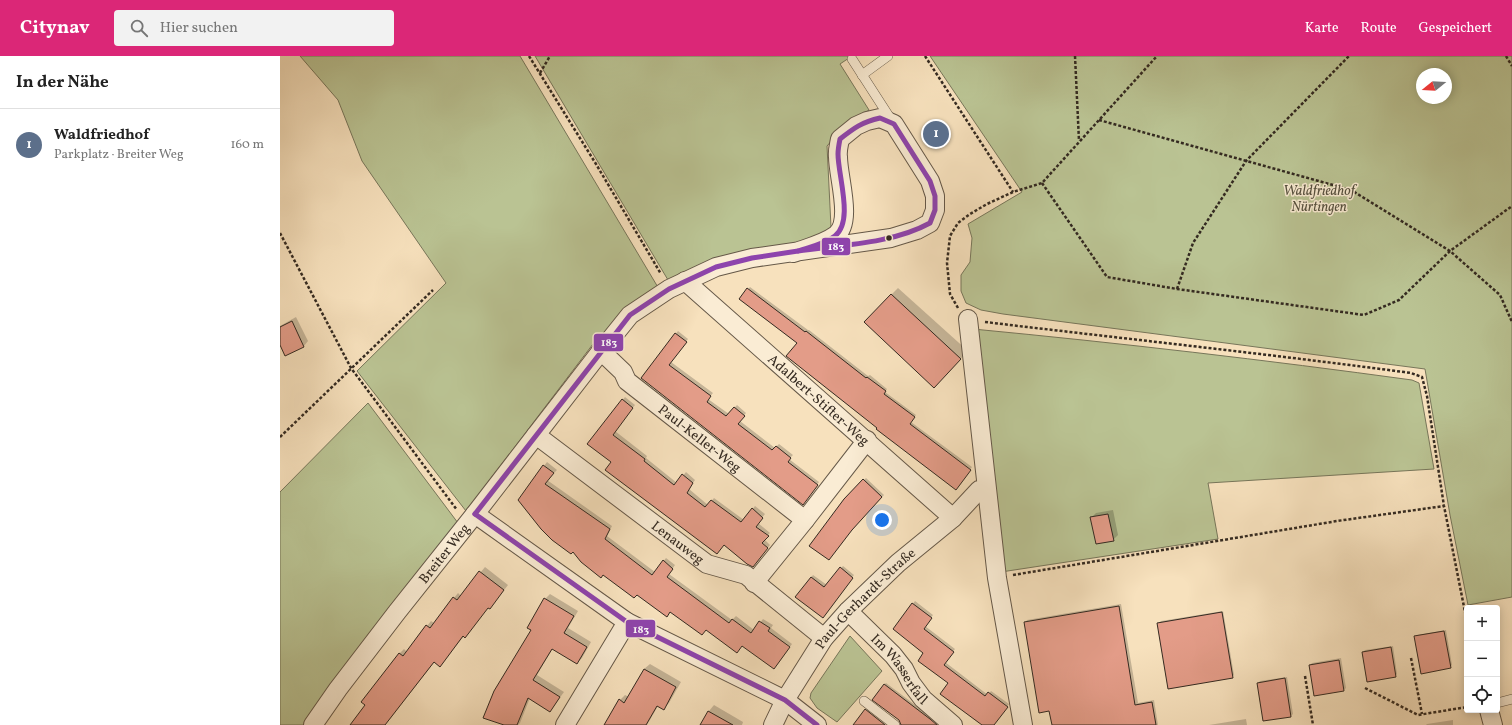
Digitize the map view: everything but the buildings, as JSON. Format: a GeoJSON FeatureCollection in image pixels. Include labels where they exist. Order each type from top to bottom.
{"type":"FeatureCollection","features":[{"type":"Feature","properties":{"kind":"street","name":"Breiter Weg"},"geometry":{"type":"LineString","coordinates":[[313,725],[356,665],[600,351],[630,315],[668,289],[716,267],[752,258],[793,253],[891,238],[918,230],[930,223],[935,210],[935,196],[930,181],[894,124],[880,118],[867,121],[856,126],[840,139],[837,156],[844,215],[843,226],[837,234],[827,240],[793,253]]}},
{"type":"Feature","properties":{"kind":"street","name":"Adalbert-Stifter-Weg"},"geometry":{"type":"LineString","coordinates":[[685,281],[867,440],[952,518]]}},
{"type":"Feature","properties":{"kind":"street"},"geometry":{"type":"LineString","coordinates":[[968,319],[997,578],[1023,725]]}},
{"type":"Feature","properties":{"kind":"street","name":"Paul-Keller-Weg"},"geometry":{"type":"LineString","coordinates":[[600,351],[623,372],[626,381],[805,520]]}},
{"type":"Feature","properties":{"kind":"street","name":"Lenauweg"},"geometry":{"type":"LineString","coordinates":[[536,435],[707,564],[746,575],[824,638]]}},
{"type":"Feature","properties":{"kind":"street"},"geometry":{"type":"LineString","coordinates":[[754,583],[867,440]]}},
{"type":"Feature","properties":{"kind":"street","name":"Paul-Gerhardt-Straße"},"geometry":{"type":"LineString","coordinates":[[773,725],[784,700],[824,638],[848,611],[898,563],[952,518],[979,490]]}},
{"type":"Feature","properties":{"kind":"street"},"geometry":{"type":"LineString","coordinates":[[472,517],[627,622],[784,700],[817,725]]}},
{"type":"Feature","properties":{"kind":"street","name":"Im Wasserfall"},"geometry":{"type":"LineString","coordinates":[[848,611],[894,655],[923,699],[953,725]]}},
{"type":"Feature","properties":{"kind":"street"},"geometry":{"type":"LineString","coordinates":[[565,725],[627,622]]}},
{"type":"Feature","properties":{"kind":"street"},"geometry":{"type":"LineString","coordinates":[[1490,713],[1493,725]]}},
{"type":"Feature","properties":{"kind":"lane"},"geometry":{"type":"LineString","coordinates":[[862,75],[888,56]]}},
{"type":"Feature","properties":{"kind":"lane"},"geometry":{"type":"LineString","coordinates":[[852,59],[894,124]]}},
{"type":"Feature","properties":{"kind":"lane"},"geometry":{"type":"LineString","coordinates":[[1500,701],[1512,699]]}},
{"type":"Feature","properties":{"kind":"lane"},"geometry":{"type":"LineString","coordinates":[[864,701],[895,725]]}},
{"type":"Feature","properties":{"kind":"path"},"geometry":{"type":"LineString","coordinates":[[529,56],[596,164],[668,289]]}},
{"type":"Feature","properties":{"kind":"path"},"geometry":{"type":"LineString","coordinates":[[540,74],[550,56]]}},
{"type":"Feature","properties":{"kind":"path"},"geometry":{"type":"LineString","coordinates":[[926,56],[1013,192]]}},
{"type":"Feature","properties":{"kind":"path"},"geometry":{"type":"LineString","coordinates":[[1074,56],[1079,142]]}},
{"type":"Feature","properties":{"kind":"path"},"geometry":{"type":"LineString","coordinates":[[1156,56],[1042,183],[1013,192],[970,214],[958,224],[950,236],[948,263],[950,294],[958,309],[968,319],[1228,351],[1304,358],[1411,373],[1422,377],[1427,396],[1444,506],[1464,607]]}},
{"type":"Feature","properties":{"kind":"path"},"geometry":{"type":"LineString","coordinates":[[1177,289],[1193,243],[1246,161],[1349,56]]}},
{"type":"Feature","properties":{"kind":"path"},"geometry":{"type":"LineString","coordinates":[[1506,56],[1512,66]]}},
{"type":"Feature","properties":{"kind":"path"},"geometry":{"type":"LineString","coordinates":[[1099,120],[1351,190],[1450,251],[1500,294],[1512,322]]}},
{"type":"Feature","properties":{"kind":"path"},"geometry":{"type":"LineString","coordinates":[[1042,183],[1107,277],[1177,289],[1364,315],[1399,300],[1450,251],[1512,206]]}},
{"type":"Feature","properties":{"kind":"path"},"geometry":{"type":"LineString","coordinates":[[280,234],[351,368],[457,509],[472,517]]}},
{"type":"Feature","properties":{"kind":"path"},"geometry":{"type":"LineString","coordinates":[[280,437],[433,290]]}},
{"type":"Feature","properties":{"kind":"path"},"geometry":{"type":"LineString","coordinates":[[997,578],[1337,521],[1444,506]]}},
{"type":"Feature","properties":{"kind":"path"},"geometry":{"type":"LineString","coordinates":[[1411,658],[1422,714]]}},
{"type":"Feature","properties":{"kind":"path"},"geometry":{"type":"LineString","coordinates":[[1305,676],[1313,725]]}},
{"type":"Feature","properties":{"kind":"path"},"geometry":{"type":"LineString","coordinates":[[1365,688],[1418,715],[1464,707]]}},
{"type":"Feature","properties":{"kind":"green space"},"geometry":{"type":"Polygon","coordinates":[[[300,56],[520,56],[659,289],[626,310],[593,344],[466,511],[357,371],[446,283],[362,161],[338,100],[300,56]]]}},
{"type":"Feature","properties":{"kind":"green space"},"geometry":{"type":"Polygon","coordinates":[[[535,56],[852,56],[840,64],[869,110],[841,130],[827,146],[831,227],[818,239],[668,280],[535,56]]]}},
{"type":"Feature","properties":{"kind":"green space","name":"Waldfriedhof Nürtingen"},"geometry":{"type":"Polygon","coordinates":[[[930,56],[1512,56],[1512,597],[1468,605],[1450,515],[1425,369],[981,310],[966,303],[961,291],[961,275],[970,262],[972,238],[968,224],[1022,192],[930,56]]]}},
{"type":"Feature","properties":{"kind":"green space"},"geometry":{"type":"Polygon","coordinates":[[[973,329],[1193,352],[1412,380],[1419,383],[1434,469],[1208,483],[1218,539],[1001,572],[973,329]]]}},
{"type":"Feature","properties":{"kind":"green space"},"geometry":{"type":"Polygon","coordinates":[[[368,403],[458,523],[309,725],[280,725],[280,492],[368,403]]]}},
{"type":"Feature","properties":{"kind":"green space"},"geometry":{"type":"Polygon","coordinates":[[[850,636],[882,671],[837,722],[817,708],[810,698],[811,693],[850,636]]]}},
{"type":"Feature","properties":{"kind":"transit line","name":"183"},"geometry":{"type":"LineString","coordinates":[[880,118],[894,124],[930,181],[935,196],[935,210],[930,223],[915,230],[883,240],[798,251],[827,241],[835,236],[841,229],[844,198],[838,154],[840,139],[858,126],[868,121],[880,118]]}},
{"type":"Feature","properties":{"kind":"transit line","name":"183"},"geometry":{"type":"LineString","coordinates":[[475,514],[630,315],[669,289],[716,267],[752,258],[798,251]]}},
{"type":"Feature","properties":{"kind":"transit line","name":"183"},"geometry":{"type":"LineString","coordinates":[[475,514],[627,622],[785,700],[817,725]]}},
{"type":"Feature","properties":{"kind":"place","name":"Waldfriedhof"},"geometry":{"type":"Point","coordinates":[936,134]}}]}
